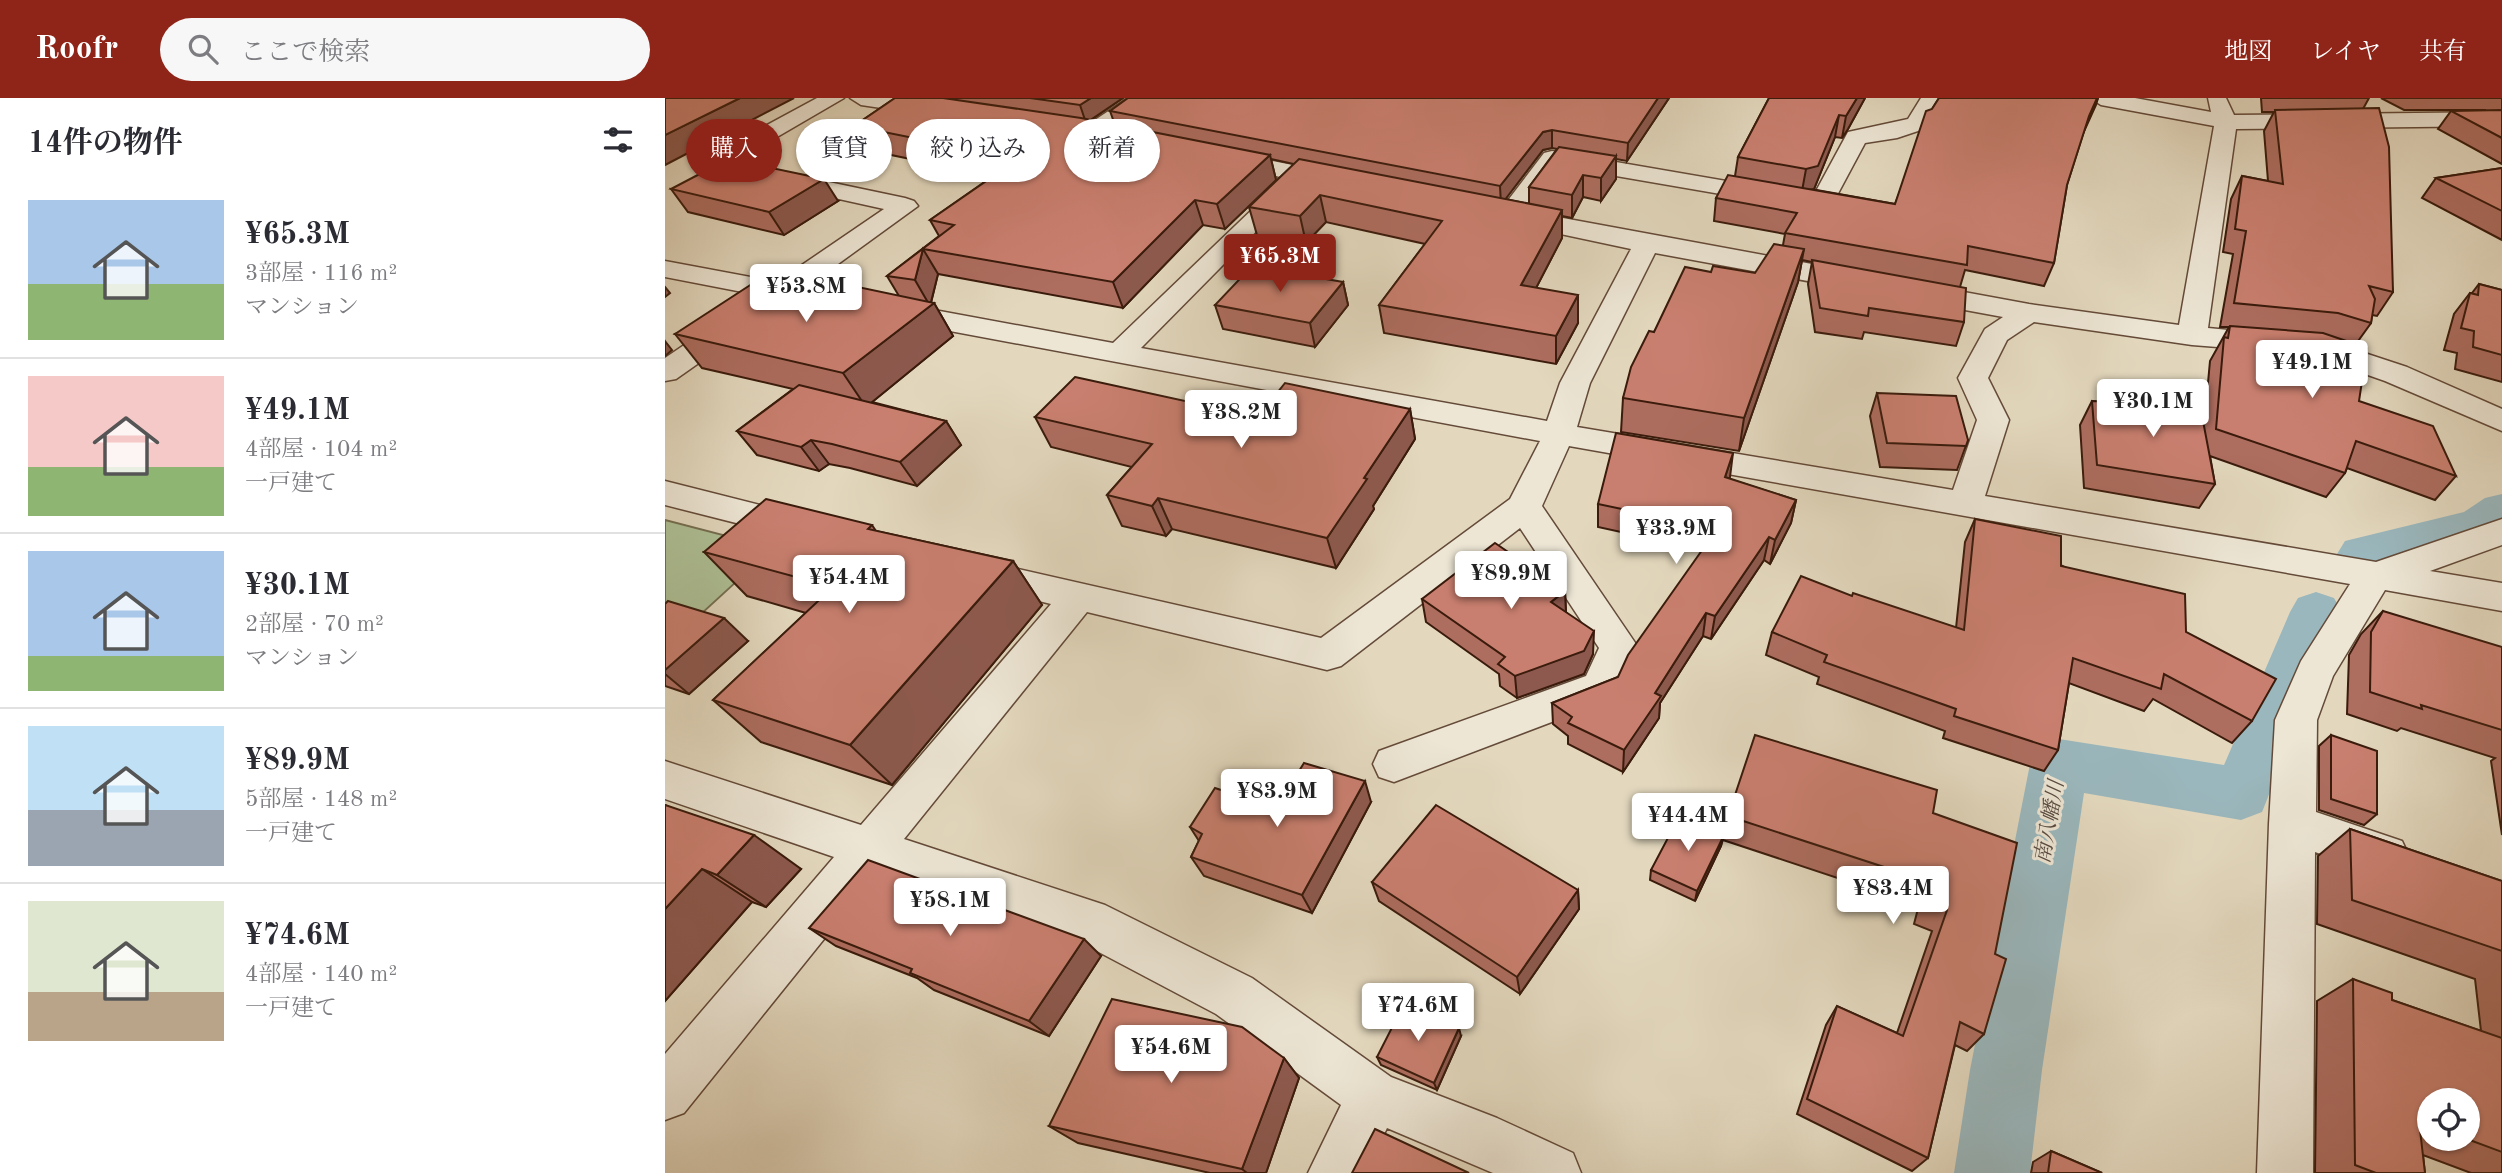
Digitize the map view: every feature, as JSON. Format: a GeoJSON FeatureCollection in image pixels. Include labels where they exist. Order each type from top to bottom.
{"type":"FeatureCollection","features":[{"type":"Feature","properties":{"kind":"street"},"geometry":{"type":"LineString","coordinates":[[665,372],[905,206],[712,164],[832,98]]}},
{"type":"Feature","properties":{"kind":"street"},"geometry":{"type":"LineString","coordinates":[[861,98],[969,114]]}},
{"type":"Feature","properties":{"kind":"street"},"geometry":{"type":"LineString","coordinates":[[1112,119],[1143,98]]}},
{"type":"Feature","properties":{"kind":"street"},"geometry":{"type":"LineString","coordinates":[[1509,216],[1552,158],[1802,201],[1825,196],[1856,137],[1898,131],[1916,124],[1932,98]]}},
{"type":"Feature","properties":{"kind":"street"},"geometry":{"type":"LineString","coordinates":[[2101,98],[2226,122],[2502,119]]}},
{"type":"Feature","properties":{"kind":"street"},"geometry":{"type":"LineString","coordinates":[[2192,335],[2226,122],[2217,98]]}},
{"type":"Feature","properties":{"kind":"street"},"geometry":{"type":"LineString","coordinates":[[1196,153],[1365,186]]}},
{"type":"Feature","properties":{"kind":"street"},"geometry":{"type":"LineString","coordinates":[[1119,353],[1300,173]]}},
{"type":"Feature","properties":{"kind":"street"},"geometry":{"type":"LineString","coordinates":[[1483,211],[1647,244],[2029,313],[2192,335],[2312,345],[2396,373],[2502,421]]}},
{"type":"Feature","properties":{"kind":"street"},"geometry":{"type":"LineString","coordinates":[[945,564],[1327,655],[1524,507],[1559,434],[1575,383],[1647,244]]}},
{"type":"Feature","properties":{"kind":"street"},"geometry":{"type":"LineString","coordinates":[[665,269],[1559,434],[2502,597]]}},
{"type":"Feature","properties":{"kind":"street"},"geometry":{"type":"LineString","coordinates":[[1965,505],[1993,420],[1973,378],[1995,335],[2029,313]]}},
{"type":"Feature","properties":{"kind":"street"},"geometry":{"type":"LineString","coordinates":[[665,493],[825,534]]}},
{"type":"Feature","properties":{"kind":"street"},"geometry":{"type":"LineString","coordinates":[[1394,764],[1601,687],[1619,647],[1524,507]]}},
{"type":"Feature","properties":{"kind":"street"},"geometry":{"type":"LineString","coordinates":[[2285,1173],[2291,824],[2296,720],[2315,672],[2375,576],[2502,532]]}},
{"type":"Feature","properties":{"kind":"street"},"geometry":{"type":"LineString","coordinates":[[665,1094],[1078,597]]}},
{"type":"Feature","properties":{"kind":"street"},"geometry":{"type":"LineString","coordinates":[[665,780],[1088,920],[1234,996],[1374,1097],[1478,1137],[1553,1173]]}},
{"type":"Feature","properties":{"kind":"street"},"geometry":{"type":"LineString","coordinates":[[2291,824],[2423,868]]}},
{"type":"Feature","properties":{"kind":"street"},"geometry":{"type":"LineString","coordinates":[[1336,1173],[1374,1097]]}},
{"type":"Feature","properties":{"kind":"green space"},"geometry":{"type":"Polygon","coordinates":[[[665,520],[773,548],[665,647],[665,520]]]}},
{"type":"Feature","properties":{"kind":"building"},"geometry":{"type":"Polygon","coordinates":[[[665,98],[740,98],[697,119],[686,119],[686,125],[665,135],[665,98]]]}},
{"type":"Feature","properties":{"kind":"building"},"geometry":{"type":"Polygon","coordinates":[[[895,98],[943,98],[1086,119],[1064,119],[1064,182],[1160,182],[1160,133],[1270,155],[1217,204],[1195,200],[1113,282],[923,249],[915,280],[887,276],[954,225],[930,220],[985,182],[1050,182],[1050,119],[906,119],[906,136],[892,134],[892,119],[864,119],[895,98]]]}},
{"type":"Feature","properties":{"kind":"building"},"geometry":{"type":"Polygon","coordinates":[[[1030,98],[1091,98],[1080,105],[1030,98]]]}},
{"type":"Feature","properties":{"kind":"building"},"geometry":{"type":"Polygon","coordinates":[[[1128,98],[1658,98],[1628,143],[1552,130],[1543,132],[1500,186],[1110,111],[1128,98]]]}},
{"type":"Feature","properties":{"kind":"building"},"geometry":{"type":"Polygon","coordinates":[[[1769,98],[1857,98],[1846,116],[1839,115],[1818,166],[1806,169],[1738,157],[1769,98]]]}},
{"type":"Feature","properties":{"kind":"building"},"geometry":{"type":"Polygon","coordinates":[[[1939,98],[2097,98],[2067,185],[2054,263],[1968,246],[1967,265],[1785,233],[1797,213],[1716,198],[1728,175],[1895,204],[1926,111],[1932,109],[1939,98]]]}},
{"type":"Feature","properties":{"kind":"building"},"geometry":{"type":"Polygon","coordinates":[[[2379,108],[2389,147],[2393,292],[2369,286],[2375,299],[2371,323],[2338,313],[2234,303],[2246,231],[2235,229],[2242,176],[2283,184],[2275,110],[2379,108]]]}},
{"type":"Feature","properties":{"kind":"building"},"geometry":{"type":"Polygon","coordinates":[[[2502,110],[2502,138],[2451,111],[2502,110]]]}},
{"type":"Feature","properties":{"kind":"building"},"geometry":{"type":"Polygon","coordinates":[[[1559,147],[1616,156],[1601,178],[1583,175],[1572,195],[1529,187],[1559,147]]]}},
{"type":"Feature","properties":{"kind":"building"},"geometry":{"type":"Polygon","coordinates":[[[1299,159],[1562,210],[1521,285],[1578,295],[1556,336],[1379,305],[1442,221],[1320,195],[1300,216],[1249,207],[1299,159]]]}},
{"type":"Feature","properties":{"kind":"building"},"geometry":{"type":"Polygon","coordinates":[[[2502,168],[2502,211],[2436,178],[2502,168]]]}},
{"type":"Feature","properties":{"kind":"building"},"geometry":{"type":"Polygon","coordinates":[[[782,170],[796,173],[796,182],[819,182],[769,212],[671,189],[686,181],[782,182],[782,170]]]}},
{"type":"Feature","properties":{"kind":"building"},"geometry":{"type":"Polygon","coordinates":[[[1774,244],[1804,249],[1744,418],[1623,398],[1631,367],[1649,331],[1654,332],[1685,267],[1711,272],[1713,266],[1755,273],[1774,244]]]}},
{"type":"Feature","properties":{"kind":"building"},"geometry":{"type":"Polygon","coordinates":[[[1812,260],[1966,288],[1964,322],[1869,308],[1868,316],[1820,308],[1812,260]]]}},
{"type":"Feature","properties":{"kind":"building"},"geometry":{"type":"Polygon","coordinates":[[[1252,266],[1343,282],[1310,323],[1215,305],[1252,266]]]}},
{"type":"Feature","properties":{"kind":"building"},"geometry":{"type":"Polygon","coordinates":[[[758,280],[843,298],[858,287],[934,303],[843,373],[675,334],[758,280]]]}},
{"type":"Feature","properties":{"kind":"building"},"geometry":{"type":"Polygon","coordinates":[[[2479,284],[2502,290],[2502,355],[2473,347],[2474,331],[2461,328],[2470,293],[2478,295],[2479,284]]]}},
{"type":"Feature","properties":{"kind":"building"},"geometry":{"type":"Polygon","coordinates":[[[2230,326],[2323,333],[2367,348],[2359,401],[2433,426],[2456,476],[2356,441],[2345,473],[2216,429],[2224,337],[2228,338],[2230,326]]]}},
{"type":"Feature","properties":{"kind":"building"},"geometry":{"type":"Polygon","coordinates":[[[1075,377],[1258,417],[1285,383],[1410,409],[1327,538],[1158,498],[1152,506],[1107,495],[1152,444],[1035,417],[1075,377]]]}},
{"type":"Feature","properties":{"kind":"building"},"geometry":{"type":"Polygon","coordinates":[[[799,385],[946,421],[900,462],[811,440],[801,447],[737,431],[799,385]]]}},
{"type":"Feature","properties":{"kind":"building"},"geometry":{"type":"Polygon","coordinates":[[[1877,393],[1956,396],[1968,440],[1966,446],[1887,443],[1877,393]]]}},
{"type":"Feature","properties":{"kind":"building"},"geometry":{"type":"Polygon","coordinates":[[[2092,401],[2200,405],[2215,484],[2097,465],[2092,401]]]}},
{"type":"Feature","properties":{"kind":"building"},"geometry":{"type":"Polygon","coordinates":[[[1616,433],[1733,453],[1725,477],[1796,500],[1775,540],[1769,537],[1715,616],[1706,613],[1655,693],[1661,696],[1624,750],[1568,723],[1572,717],[1552,703],[1618,677],[1628,655],[1717,529],[1598,504],[1616,433]]]}},
{"type":"Feature","properties":{"kind":"building"},"geometry":{"type":"Polygon","coordinates":[[[766,499],[872,525],[868,529],[1013,561],[850,745],[713,700],[833,587],[704,552],[766,499]]]}},
{"type":"Feature","properties":{"kind":"building"},"geometry":{"type":"Polygon","coordinates":[[[1975,519],[2061,536],[2061,566],[2185,594],[2186,632],[2276,679],[2252,721],[2164,674],[2161,689],[2073,658],[2058,750],[1954,716],[1956,709],[1824,662],[1827,655],[1772,632],[1801,576],[1852,596],[1853,593],[1964,630],[1975,519]]]}},
{"type":"Feature","properties":{"kind":"building"},"geometry":{"type":"Polygon","coordinates":[[[1495,543],[1565,591],[1551,602],[1594,631],[1584,651],[1515,676],[1498,664],[1505,657],[1422,599],[1495,543]]]}},
{"type":"Feature","properties":{"kind":"building"},"geometry":{"type":"Polygon","coordinates":[[[668,601],[724,618],[665,670],[665,604],[668,601]]]}},
{"type":"Feature","properties":{"kind":"building"},"geometry":{"type":"Polygon","coordinates":[[[2383,611],[2502,647],[2502,730],[2370,692],[2371,632],[2383,611]]]}},
{"type":"Feature","properties":{"kind":"building"},"geometry":{"type":"Polygon","coordinates":[[[1755,735],[1937,790],[1933,813],[2017,843],[1995,954],[2006,959],[1984,1034],[1960,1022],[1928,1158],[1807,1099],[1837,1006],[1903,1036],[1947,910],[1928,903],[1933,883],[1728,816],[1755,735]]]}},
{"type":"Feature","properties":{"kind":"building"},"geometry":{"type":"Polygon","coordinates":[[[2331,735],[2377,751],[2377,814],[2331,799],[2331,735]]]}},
{"type":"Feature","properties":{"kind":"building"},"geometry":{"type":"Polygon","coordinates":[[[1304,763],[1365,781],[1302,895],[1191,857],[1202,834],[1190,827],[1215,788],[1276,808],[1304,763]]]}},
{"type":"Feature","properties":{"kind":"building"},"geometry":{"type":"Polygon","coordinates":[[[665,805],[754,835],[717,875],[702,869],[665,909],[665,805]]]}},
{"type":"Feature","properties":{"kind":"building"},"geometry":{"type":"Polygon","coordinates":[[[1436,805],[1578,890],[1517,977],[1372,882],[1436,805]]]}},
{"type":"Feature","properties":{"kind":"building"},"geometry":{"type":"Polygon","coordinates":[[[1680,815],[1724,835],[1697,891],[1651,870],[1680,815]]]}},
{"type":"Feature","properties":{"kind":"building"},"geometry":{"type":"Polygon","coordinates":[[[2350,829],[2502,881],[2502,951],[2352,900],[2350,829]]]}},
{"type":"Feature","properties":{"kind":"building"},"geometry":{"type":"Polygon","coordinates":[[[868,860],[1084,939],[1029,1021],[910,973],[912,969],[809,928],[868,860]]]}},
{"type":"Feature","properties":{"kind":"building"},"geometry":{"type":"Polygon","coordinates":[[[2353,979],[2392,993],[2392,1000],[2502,1038],[2502,1152],[2480,1144],[2480,1088],[2417,1088],[2417,1151],[2422,1151],[2425,1173],[2376,1173],[2355,1165],[2353,979]]]}},
{"type":"Feature","properties":{"kind":"building"},"geometry":{"type":"Polygon","coordinates":[[[1112,999],[1242,1027],[1284,1058],[1242,1169],[1049,1126],[1112,999]]]}},
{"type":"Feature","properties":{"kind":"building"},"geometry":{"type":"Polygon","coordinates":[[[1404,1004],[1459,1028],[1434,1083],[1377,1057],[1404,1004]]]}},
{"type":"Feature","properties":{"kind":"building"},"geometry":{"type":"Polygon","coordinates":[[[1375,1129],[1469,1173],[1352,1173],[1375,1129]]]}},
{"type":"Feature","properties":{"kind":"building"},"geometry":{"type":"Polygon","coordinates":[[[2051,1151],[2102,1173],[2048,1173],[2051,1151]]]}},
{"type":"Feature","properties":{"kind":"waterway","name":"南八幡川"},"geometry":{"type":"LineString","coordinates":[[2362,554],[2478,526],[2502,510]]}},
{"type":"Feature","properties":{"kind":"waterway","name":"南八幡川"},"geometry":{"type":"LineString","coordinates":[[1992,1173],[2006,1070],[2059,764],[2241,794],[2316,612]]}}]}
